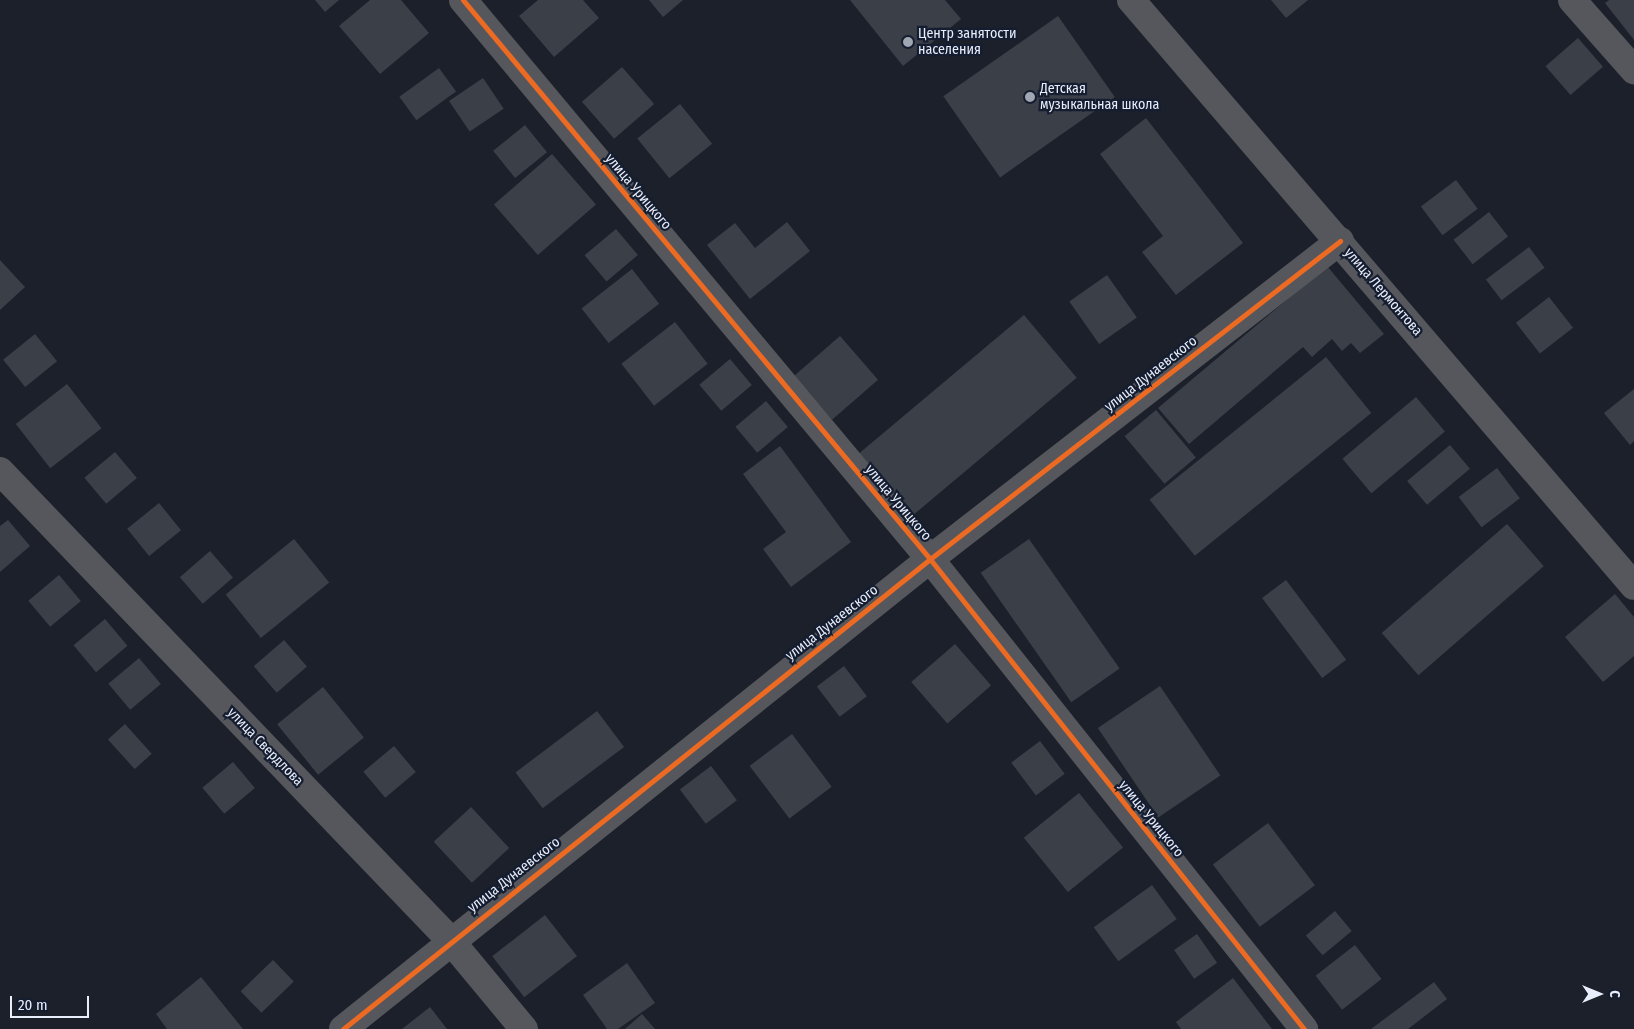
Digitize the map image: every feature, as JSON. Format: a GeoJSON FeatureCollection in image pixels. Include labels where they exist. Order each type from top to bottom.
{"type":"FeatureCollection","features":[{"type":"Feature","properties":{"kind":"street","name":"улица Урицкого"},"geometry":{"type":"LineString","coordinates":[[463,0],[930,559],[1304,1029]]}},
{"type":"Feature","properties":{"kind":"street","name":"улица Лермонтова"},"geometry":{"type":"LineString","coordinates":[[1131,0],[1340,241],[1634,586]]}},
{"type":"Feature","properties":{"kind":"street"},"geometry":{"type":"LineString","coordinates":[[1572,0],[1634,70]]}},
{"type":"Feature","properties":{"kind":"street","name":"улица Дунаевского"},"geometry":{"type":"LineString","coordinates":[[343,1029],[450,940],[930,559],[1340,241]]}},
{"type":"Feature","properties":{"kind":"street","name":"улица Свердлова"},"geometry":{"type":"LineString","coordinates":[[0,471],[450,940],[524,1029]]}},
{"type":"Feature","properties":{"kind":"building"},"geometry":{"type":"Polygon","coordinates":[[[315,0],[339,0],[325,12],[315,0]]]}},
{"type":"Feature","properties":{"kind":"building"},"geometry":{"type":"Polygon","coordinates":[[[370,0],[401,0],[429,33],[380,74],[339,26],[370,0]]]}},
{"type":"Feature","properties":{"kind":"building"},"geometry":{"type":"Polygon","coordinates":[[[538,0],[583,0],[599,18],[554,57],[519,16],[538,0]]]}},
{"type":"Feature","properties":{"kind":"building"},"geometry":{"type":"Polygon","coordinates":[[[649,0],[683,0],[663,17],[649,0]]]}},
{"type":"Feature","properties":{"kind":"building","name":"Центр занятости населения"},"geometry":{"type":"Polygon","coordinates":[[[850,0],[945,0],[961,19],[903,66],[850,0]]]}},
{"type":"Feature","properties":{"kind":"building"},"geometry":{"type":"Polygon","coordinates":[[[1271,0],[1308,0],[1286,18],[1271,0]]]}},
{"type":"Feature","properties":{"kind":"building"},"geometry":{"type":"Polygon","coordinates":[[[1609,0],[1634,0],[1634,40],[1605,3],[1609,0]]]}},
{"type":"Feature","properties":{"kind":"building","name":"Детская музыкальная школа"},"geometry":{"type":"Polygon","coordinates":[[[1058,16],[1115,97],[1000,177],[943,96],[1058,16]]]}},
{"type":"Feature","properties":{"kind":"building"},"geometry":{"type":"Polygon","coordinates":[[[1578,38],[1603,67],[1570,95],[1546,66],[1578,38]]]}},
{"type":"Feature","properties":{"kind":"building"},"geometry":{"type":"Polygon","coordinates":[[[622,67],[654,104],[614,139],[582,102],[622,67]]]}},
{"type":"Feature","properties":{"kind":"building"},"geometry":{"type":"Polygon","coordinates":[[[439,68],[456,91],[416,120],[399,97],[439,68]]]}},
{"type":"Feature","properties":{"kind":"building"},"geometry":{"type":"Polygon","coordinates":[[[483,78],[504,109],[470,132],[449,101],[483,78]]]}},
{"type":"Feature","properties":{"kind":"building"},"geometry":{"type":"Polygon","coordinates":[[[680,104],[712,144],[669,178],[637,139],[680,104]]]}},
{"type":"Feature","properties":{"kind":"building"},"geometry":{"type":"Polygon","coordinates":[[[1146,118],[1243,243],[1176,295],[1142,252],[1163,236],[1100,154],[1146,118]]]}},
{"type":"Feature","properties":{"kind":"building"},"geometry":{"type":"Polygon","coordinates":[[[525,125],[547,152],[515,178],[493,151],[525,125]]]}},
{"type":"Feature","properties":{"kind":"building"},"geometry":{"type":"Polygon","coordinates":[[[552,154],[596,205],[538,255],[494,205],[552,154]]]}},
{"type":"Feature","properties":{"kind":"building"},"geometry":{"type":"Polygon","coordinates":[[[1456,180],[1478,209],[1443,235],[1421,206],[1456,180]]]}},
{"type":"Feature","properties":{"kind":"building"},"geometry":{"type":"Polygon","coordinates":[[[1489,212],[1508,236],[1473,264],[1454,240],[1489,212]]]}},
{"type":"Feature","properties":{"kind":"building"},"geometry":{"type":"Polygon","coordinates":[[[787,222],[810,251],[750,299],[707,245],[735,223],[755,248],[787,222]]]}},
{"type":"Feature","properties":{"kind":"building"},"geometry":{"type":"Polygon","coordinates":[[[616,229],[638,255],[606,281],[585,255],[616,229]]]}},
{"type":"Feature","properties":{"kind":"building"},"geometry":{"type":"Polygon","coordinates":[[[1529,247],[1545,268],[1502,300],[1486,279],[1529,247]]]}},
{"type":"Feature","properties":{"kind":"building"},"geometry":{"type":"Polygon","coordinates":[[[0,260],[25,287],[0,310],[0,260]]]}},
{"type":"Feature","properties":{"kind":"building"},"geometry":{"type":"Polygon","coordinates":[[[1327,266],[1384,334],[1360,353],[1351,343],[1342,351],[1332,339],[1312,357],[1303,347],[1189,444],[1158,408],[1327,266]]]}},
{"type":"Feature","properties":{"kind":"building"},"geometry":{"type":"Polygon","coordinates":[[[632,269],[659,304],[609,343],[582,308],[632,269]]]}},
{"type":"Feature","properties":{"kind":"building"},"geometry":{"type":"Polygon","coordinates":[[[1107,275],[1137,318],[1099,344],[1069,301],[1107,275]]]}},
{"type":"Feature","properties":{"kind":"building"},"geometry":{"type":"Polygon","coordinates":[[[1549,297],[1573,328],[1540,354],[1516,323],[1549,297]]]}},
{"type":"Feature","properties":{"kind":"building"},"geometry":{"type":"Polygon","coordinates":[[[1024,315],[1077,378],[907,520],[855,457],[1024,315]]]}},
{"type":"Feature","properties":{"kind":"building"},"geometry":{"type":"Polygon","coordinates":[[[675,322],[708,364],[654,406],[621,364],[675,322]]]}},
{"type":"Feature","properties":{"kind":"building"},"geometry":{"type":"Polygon","coordinates":[[[35,334],[57,361],[25,387],[3,360],[35,334]]]}},
{"type":"Feature","properties":{"kind":"building"},"geometry":{"type":"Polygon","coordinates":[[[840,336],[878,380],[832,420],[794,376],[840,336]]]}},
{"type":"Feature","properties":{"kind":"building"},"geometry":{"type":"Polygon","coordinates":[[[1326,357],[1371,413],[1195,556],[1150,500],[1326,357]]]}},
{"type":"Feature","properties":{"kind":"building"},"geometry":{"type":"Polygon","coordinates":[[[730,359],[752,385],[721,411],[699,385],[730,359]]]}},
{"type":"Feature","properties":{"kind":"building"},"geometry":{"type":"Polygon","coordinates":[[[67,384],[101,428],[50,468],[16,424],[67,384]]]}},
{"type":"Feature","properties":{"kind":"building"},"geometry":{"type":"Polygon","coordinates":[[[1634,389],[1634,441],[1630,445],[1604,413],[1634,389]]]}},
{"type":"Feature","properties":{"kind":"building"},"geometry":{"type":"Polygon","coordinates":[[[1416,397],[1445,431],[1371,493],[1342,459],[1416,397]]]}},
{"type":"Feature","properties":{"kind":"building"},"geometry":{"type":"Polygon","coordinates":[[[766,401],[788,427],[757,453],[735,427],[766,401]]]}},
{"type":"Feature","properties":{"kind":"building"},"geometry":{"type":"Polygon","coordinates":[[[1156,410],[1196,457],[1164,484],[1125,436],[1156,410]]]}},
{"type":"Feature","properties":{"kind":"building"},"geometry":{"type":"Polygon","coordinates":[[[1450,445],[1470,469],[1427,505],[1407,481],[1450,445]]]}},
{"type":"Feature","properties":{"kind":"building"},"geometry":{"type":"Polygon","coordinates":[[[780,446],[851,542],[791,587],[763,549],[786,532],[743,474],[780,446]]]}},
{"type":"Feature","properties":{"kind":"building"},"geometry":{"type":"Polygon","coordinates":[[[115,452],[137,478],[106,504],[84,478],[115,452]]]}},
{"type":"Feature","properties":{"kind":"building"},"geometry":{"type":"Polygon","coordinates":[[[1497,468],[1520,498],[1482,527],[1459,497],[1497,468]]]}},
{"type":"Feature","properties":{"kind":"building"},"geometry":{"type":"Polygon","coordinates":[[[159,503],[181,530],[149,556],[127,529],[159,503]]]}},
{"type":"Feature","properties":{"kind":"building"},"geometry":{"type":"Polygon","coordinates":[[[8,520],[30,546],[0,572],[0,526],[8,520]]]}},
{"type":"Feature","properties":{"kind":"building"},"geometry":{"type":"Polygon","coordinates":[[[1507,524],[1544,566],[1418,675],[1382,633],[1507,524]]]}},
{"type":"Feature","properties":{"kind":"building"},"geometry":{"type":"Polygon","coordinates":[[[294,539],[329,583],[261,638],[226,594],[294,539]]]}},
{"type":"Feature","properties":{"kind":"building"},"geometry":{"type":"Polygon","coordinates":[[[1029,539],[1120,668],[1071,702],[981,573],[1029,539]]]}},
{"type":"Feature","properties":{"kind":"building"},"geometry":{"type":"Polygon","coordinates":[[[210,551],[233,577],[203,604],[180,577],[210,551]]]}},
{"type":"Feature","properties":{"kind":"building"},"geometry":{"type":"Polygon","coordinates":[[[59,575],[81,601],[50,627],[28,601],[59,575]]]}},
{"type":"Feature","properties":{"kind":"building"},"geometry":{"type":"Polygon","coordinates":[[[1286,580],[1346,660],[1322,678],[1262,598],[1286,580]]]}},
{"type":"Feature","properties":{"kind":"building"},"geometry":{"type":"Polygon","coordinates":[[[1615,594],[1634,617],[1634,656],[1603,682],[1565,637],[1615,594]]]}},
{"type":"Feature","properties":{"kind":"building"},"geometry":{"type":"Polygon","coordinates":[[[105,619],[127,646],[96,672],[74,645],[105,619]]]}},
{"type":"Feature","properties":{"kind":"building"},"geometry":{"type":"Polygon","coordinates":[[[284,640],[307,666],[277,693],[254,666],[284,640]]]}},
{"type":"Feature","properties":{"kind":"building"},"geometry":{"type":"Polygon","coordinates":[[[955,644],[991,686],[947,724],[911,682],[955,644]]]}},
{"type":"Feature","properties":{"kind":"building"},"geometry":{"type":"Polygon","coordinates":[[[139,658],[161,684],[130,710],[108,684],[139,658]]]}},
{"type":"Feature","properties":{"kind":"building"},"geometry":{"type":"Polygon","coordinates":[[[844,666],[867,696],[840,717],[817,686],[844,666]]]}},
{"type":"Feature","properties":{"kind":"building"},"geometry":{"type":"Polygon","coordinates":[[[1160,686],[1220,776],[1158,817],[1098,728],[1160,686]]]}},
{"type":"Feature","properties":{"kind":"building"},"geometry":{"type":"Polygon","coordinates":[[[323,687],[364,738],[318,775],[277,724],[323,687]]]}},
{"type":"Feature","properties":{"kind":"building"},"geometry":{"type":"Polygon","coordinates":[[[597,711],[624,747],[543,808],[516,772],[597,711]]]}},
{"type":"Feature","properties":{"kind":"building"},"geometry":{"type":"Polygon","coordinates":[[[125,724],[152,754],[135,769],[108,739],[125,724]]]}},
{"type":"Feature","properties":{"kind":"building"},"geometry":{"type":"Polygon","coordinates":[[[792,734],[832,787],[789,819],[750,766],[792,734]]]}},
{"type":"Feature","properties":{"kind":"building"},"geometry":{"type":"Polygon","coordinates":[[[1040,741],[1065,774],[1036,795],[1011,763],[1040,741]]]}},
{"type":"Feature","properties":{"kind":"building"},"geometry":{"type":"Polygon","coordinates":[[[394,746],[416,772],[385,798],[363,772],[394,746]]]}},
{"type":"Feature","properties":{"kind":"building"},"geometry":{"type":"Polygon","coordinates":[[[233,762],[255,788],[224,814],[202,788],[233,762]]]}},
{"type":"Feature","properties":{"kind":"building"},"geometry":{"type":"Polygon","coordinates":[[[711,766],[737,800],[706,824],[680,789],[711,766]]]}},
{"type":"Feature","properties":{"kind":"building"},"geometry":{"type":"Polygon","coordinates":[[[1079,793],[1123,847],[1068,892],[1024,838],[1079,793]]]}},
{"type":"Feature","properties":{"kind":"building"},"geometry":{"type":"Polygon","coordinates":[[[471,807],[509,848],[472,883],[434,842],[471,807]]]}},
{"type":"Feature","properties":{"kind":"building"},"geometry":{"type":"Polygon","coordinates":[[[1268,823],[1315,885],[1260,927],[1213,865],[1268,823]]]}},
{"type":"Feature","properties":{"kind":"building"},"geometry":{"type":"Polygon","coordinates":[[[1152,885],[1177,919],[1118,961],[1094,927],[1152,885]]]}},
{"type":"Feature","properties":{"kind":"building"},"geometry":{"type":"Polygon","coordinates":[[[1335,911],[1352,931],[1323,955],[1306,935],[1335,911]]]}},
{"type":"Feature","properties":{"kind":"building"},"geometry":{"type":"Polygon","coordinates":[[[545,915],[577,956],[524,997],[492,956],[545,915]]]}},
{"type":"Feature","properties":{"kind":"building"},"geometry":{"type":"Polygon","coordinates":[[[1197,934],[1217,963],[1194,979],[1174,950],[1197,934]]]}},
{"type":"Feature","properties":{"kind":"building"},"geometry":{"type":"Polygon","coordinates":[[[1355,945],[1381,979],[1342,1010],[1316,976],[1355,945]]]}},
{"type":"Feature","properties":{"kind":"building"},"geometry":{"type":"Polygon","coordinates":[[[273,960],[294,982],[261,1013],[241,991],[273,960]]]}},
{"type":"Feature","properties":{"kind":"building"},"geometry":{"type":"Polygon","coordinates":[[[627,963],[655,1003],[618,1029],[607,1029],[583,995],[627,963]]]}},
{"type":"Feature","properties":{"kind":"building"},"geometry":{"type":"Polygon","coordinates":[[[201,977],[243,1029],[167,1029],[156,1014],[201,977]]]}},
{"type":"Feature","properties":{"kind":"building"},"geometry":{"type":"Polygon","coordinates":[[[1233,978],[1272,1029],[1181,1029],[1176,1022],[1233,978]]]}},
{"type":"Feature","properties":{"kind":"building"},"geometry":{"type":"Polygon","coordinates":[[[1434,982],[1447,999],[1408,1029],[1371,1029],[1434,982]]]}},
{"type":"Feature","properties":{"kind":"building"},"geometry":{"type":"Polygon","coordinates":[[[430,1007],[447,1029],[402,1029],[430,1007]]]}},
{"type":"Feature","properties":{"kind":"building"},"geometry":{"type":"Polygon","coordinates":[[[642,1014],[655,1029],[625,1029],[642,1014]]]}},
{"type":"Feature","properties":{"kind":"cycle path"},"geometry":{"type":"LineString","coordinates":[[463,0],[930,559],[1304,1029]]}},
{"type":"Feature","properties":{"kind":"cycle path"},"geometry":{"type":"LineString","coordinates":[[343,1029],[930,559],[1340,241]]}},
{"type":"Feature","properties":{"kind":"place","name":"Центр занятости населения"},"geometry":{"type":"Point","coordinates":[908,42]}},
{"type":"Feature","properties":{"kind":"place","name":"Детская музыкальная школа"},"geometry":{"type":"Point","coordinates":[1030,97]}}]}
